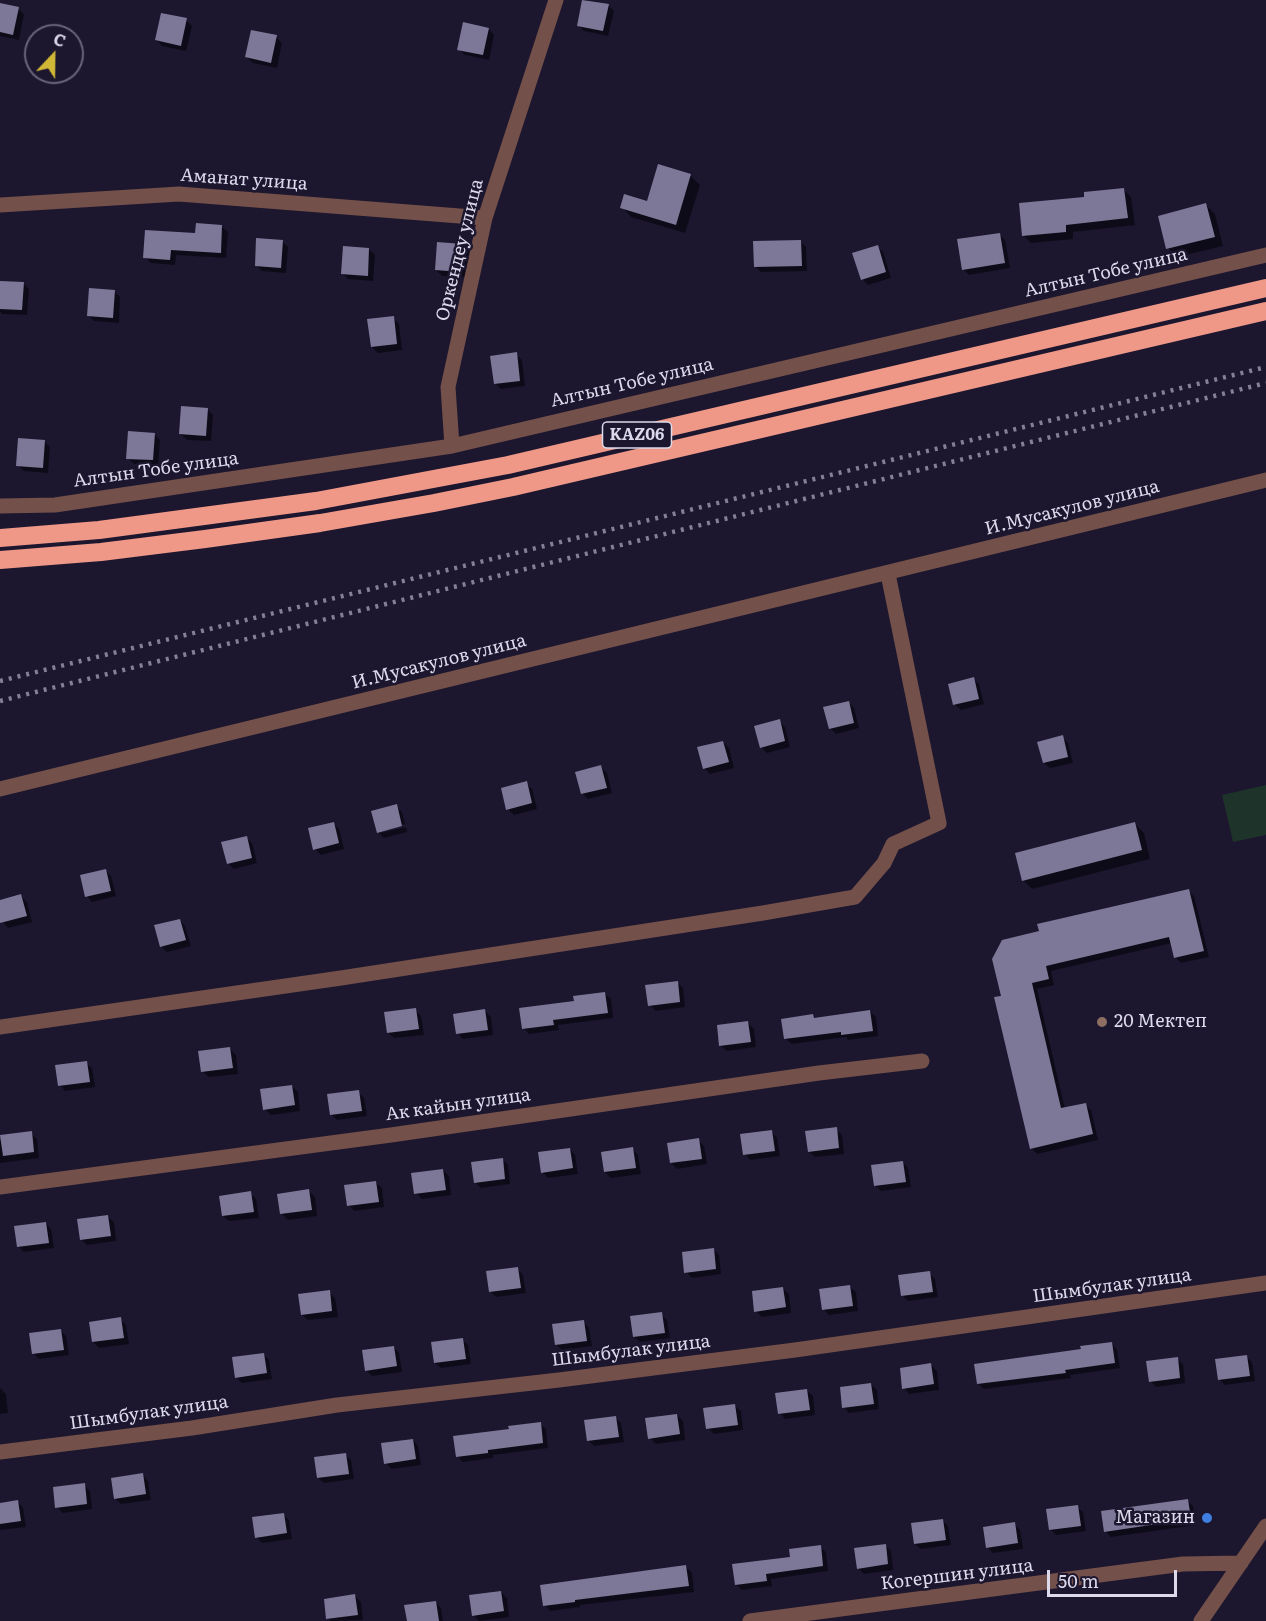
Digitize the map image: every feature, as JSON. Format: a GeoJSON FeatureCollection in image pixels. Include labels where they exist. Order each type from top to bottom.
{"type":"FeatureCollection","features":[{"type":"Feature","properties":{"kind":"highway","name":"KАZ06"},"geometry":{"type":"LineString","coordinates":[[0,538],[99,530],[305,503],[508,465],[1266,288]]}},
{"type":"Feature","properties":{"kind":"highway","name":"KАZ06"},"geometry":{"type":"LineString","coordinates":[[0,560],[101,552],[205,539],[320,523],[434,503],[513,487],[1266,311]]}},
{"type":"Feature","properties":{"kind":"street","name":"Оркендеу улица"},"geometry":{"type":"LineString","coordinates":[[452,446],[448,387],[485,218],[556,0]]}},
{"type":"Feature","properties":{"kind":"street","name":"Аманат улица"},"geometry":{"type":"LineString","coordinates":[[0,205],[179,194],[485,218]]}},
{"type":"Feature","properties":{"kind":"street","name":"Алтын Тобе улица"},"geometry":{"type":"LineString","coordinates":[[0,506],[55,505],[452,446],[1266,255]]}},
{"type":"Feature","properties":{"kind":"street","name":"И.Мусакулов улица"},"geometry":{"type":"LineString","coordinates":[[0,789],[1266,480]]}},
{"type":"Feature","properties":{"kind":"street"},"geometry":{"type":"LineString","coordinates":[[0,1027],[329,980],[855,897],[884,863],[893,844],[939,823],[888,574]]}},
{"type":"Feature","properties":{"kind":"street","name":"Ак кайын улица"},"geometry":{"type":"LineString","coordinates":[[0,1187],[391,1135],[819,1072],[922,1061]]}},
{"type":"Feature","properties":{"kind":"street","name":"Шымбулак улица"},"geometry":{"type":"LineString","coordinates":[[0,1452],[192,1428],[337,1405],[795,1350],[1266,1283]]}},
{"type":"Feature","properties":{"kind":"street"},"geometry":{"type":"LineString","coordinates":[[1201,1621],[1266,1526]]}},
{"type":"Feature","properties":{"kind":"street","name":"Когершин улица"},"geometry":{"type":"LineString","coordinates":[[750,1621],[1183,1564],[1241,1563]]}},
{"type":"Feature","properties":{"kind":"green space"},"geometry":{"type":"Polygon","coordinates":[[[1266,785],[1266,835],[1233,842],[1222,795],[1266,785]]]}},
{"type":"Feature","properties":{"kind":"building"},"geometry":{"type":"Polygon","coordinates":[[[582,0],[609,4],[603,31],[577,26],[582,0]]]}},
{"type":"Feature","properties":{"kind":"building"},"geometry":{"type":"Polygon","coordinates":[[[0,3],[19,7],[13,35],[0,32],[0,3]]]}},
{"type":"Feature","properties":{"kind":"building"},"geometry":{"type":"Polygon","coordinates":[[[161,13],[187,18],[181,46],[155,40],[161,13]]]}},
{"type":"Feature","properties":{"kind":"building"},"geometry":{"type":"Polygon","coordinates":[[[463,22],[489,28],[483,55],[457,50],[463,22]]]}},
{"type":"Feature","properties":{"kind":"building"},"geometry":{"type":"Polygon","coordinates":[[[251,30],[277,35],[271,63],[245,57],[251,30]]]}},
{"type":"Feature","properties":{"kind":"building"},"geometry":{"type":"Polygon","coordinates":[[[658,164],[691,174],[676,225],[620,208],[624,194],[647,201],[658,164]]]}},
{"type":"Feature","properties":{"kind":"building"},"geometry":{"type":"Polygon","coordinates":[[[1124,188],[1128,218],[1066,225],[1066,232],[1022,236],[1019,203],[1084,197],[1084,192],[1124,188]]]}},
{"type":"Feature","properties":{"kind":"building"},"geometry":{"type":"Polygon","coordinates":[[[1206,203],[1215,237],[1166,249],[1158,216],[1206,203]]]}},
{"type":"Feature","properties":{"kind":"building"},"geometry":{"type":"Polygon","coordinates":[[[196,223],[222,225],[221,253],[171,250],[170,260],[143,258],[145,230],[195,233],[196,223]]]}},
{"type":"Feature","properties":{"kind":"building"},"geometry":{"type":"Polygon","coordinates":[[[1000,233],[1005,263],[962,270],[957,239],[1000,233]]]}},
{"type":"Feature","properties":{"kind":"building"},"geometry":{"type":"Polygon","coordinates":[[[256,238],[283,240],[281,268],[255,266],[256,238]]]}},
{"type":"Feature","properties":{"kind":"building"},"geometry":{"type":"Polygon","coordinates":[[[801,240],[802,266],[754,267],[753,241],[801,240]]]}},
{"type":"Feature","properties":{"kind":"building"},"geometry":{"type":"Polygon","coordinates":[[[437,242],[463,244],[462,272],[435,270],[437,242]]]}},
{"type":"Feature","properties":{"kind":"building"},"geometry":{"type":"Polygon","coordinates":[[[878,245],[886,272],[861,280],[852,253],[878,245]]]}},
{"type":"Feature","properties":{"kind":"building"},"geometry":{"type":"Polygon","coordinates":[[[343,246],[369,248],[368,276],[341,274],[343,246]]]}},
{"type":"Feature","properties":{"kind":"building"},"geometry":{"type":"Polygon","coordinates":[[[0,281],[24,282],[22,310],[0,309],[0,281]]]}},
{"type":"Feature","properties":{"kind":"building"},"geometry":{"type":"Polygon","coordinates":[[[89,288],[115,290],[113,318],[87,316],[89,288]]]}},
{"type":"Feature","properties":{"kind":"building"},"geometry":{"type":"Polygon","coordinates":[[[394,316],[397,344],[371,347],[367,319],[394,316]]]}},
{"type":"Feature","properties":{"kind":"building"},"geometry":{"type":"Polygon","coordinates":[[[517,352],[520,381],[494,384],[490,356],[517,352]]]}},
{"type":"Feature","properties":{"kind":"building"},"geometry":{"type":"Polygon","coordinates":[[[181,406],[208,408],[206,436],[179,434],[181,406]]]}},
{"type":"Feature","properties":{"kind":"building"},"geometry":{"type":"Polygon","coordinates":[[[128,431],[155,433],[153,460],[126,459],[128,431]]]}},
{"type":"Feature","properties":{"kind":"building"},"geometry":{"type":"Polygon","coordinates":[[[18,438],[45,440],[43,468],[16,466],[18,438]]]}},
{"type":"Feature","properties":{"kind":"building"},"geometry":{"type":"Polygon","coordinates":[[[974,677],[979,699],[953,705],[948,684],[974,677]]]}},
{"type":"Feature","properties":{"kind":"building"},"geometry":{"type":"Polygon","coordinates":[[[849,701],[854,723],[829,729],[823,707],[849,701]]]}},
{"type":"Feature","properties":{"kind":"building"},"geometry":{"type":"Polygon","coordinates":[[[780,719],[785,741],[760,748],[754,726],[780,719]]]}},
{"type":"Feature","properties":{"kind":"building"},"geometry":{"type":"Polygon","coordinates":[[[1063,735],[1068,757],[1043,763],[1037,742],[1063,735]]]}},
{"type":"Feature","properties":{"kind":"building"},"geometry":{"type":"Polygon","coordinates":[[[723,741],[729,762],[703,769],[697,747],[723,741]]]}},
{"type":"Feature","properties":{"kind":"building"},"geometry":{"type":"Polygon","coordinates":[[[601,765],[607,788],[581,794],[575,772],[601,765]]]}},
{"type":"Feature","properties":{"kind":"building"},"geometry":{"type":"Polygon","coordinates":[[[527,781],[532,803],[506,810],[501,788],[527,781]]]}},
{"type":"Feature","properties":{"kind":"building"},"geometry":{"type":"Polygon","coordinates":[[[397,804],[402,826],[377,833],[371,811],[397,804]]]}},
{"type":"Feature","properties":{"kind":"building"},"geometry":{"type":"Polygon","coordinates":[[[334,822],[339,843],[313,850],[308,828],[334,822]]]}},
{"type":"Feature","properties":{"kind":"building"},"geometry":{"type":"Polygon","coordinates":[[[1135,822],[1142,850],[1022,881],[1015,853],[1135,822]]]}},
{"type":"Feature","properties":{"kind":"building"},"geometry":{"type":"Polygon","coordinates":[[[247,836],[252,858],[227,864],[221,842],[247,836]]]}},
{"type":"Feature","properties":{"kind":"building"},"geometry":{"type":"Polygon","coordinates":[[[106,869],[111,891],[85,897],[80,875],[106,869]]]}},
{"type":"Feature","properties":{"kind":"building"},"geometry":{"type":"Polygon","coordinates":[[[1189,889],[1204,951],[1174,958],[1169,937],[1046,966],[1049,979],[1032,983],[1061,1108],[1086,1103],[1093,1134],[1030,1149],[994,997],[1001,996],[992,959],[1002,940],[1039,931],[1037,924],[1189,889]]]}},
{"type":"Feature","properties":{"kind":"building"},"geometry":{"type":"Polygon","coordinates":[[[21,894],[27,916],[0,923],[0,900],[21,894]]]}},
{"type":"Feature","properties":{"kind":"building"},"geometry":{"type":"Polygon","coordinates":[[[180,919],[186,940],[160,947],[154,925],[180,919]]]}},
{"type":"Feature","properties":{"kind":"building"},"geometry":{"type":"Polygon","coordinates":[[[678,981],[680,1002],[648,1006],[645,985],[678,981]]]}},
{"type":"Feature","properties":{"kind":"building"},"geometry":{"type":"Polygon","coordinates":[[[605,992],[608,1013],[553,1020],[554,1025],[522,1029],[519,1008],[574,1001],[573,996],[605,992]]]}},
{"type":"Feature","properties":{"kind":"building"},"geometry":{"type":"Polygon","coordinates":[[[416,1008],[419,1029],[387,1033],[384,1012],[416,1008]]]}},
{"type":"Feature","properties":{"kind":"building"},"geometry":{"type":"Polygon","coordinates":[[[485,1009],[488,1030],[456,1034],[453,1014],[485,1009]]]}},
{"type":"Feature","properties":{"kind":"building"},"geometry":{"type":"Polygon","coordinates":[[[870,1010],[873,1031],[841,1035],[841,1032],[784,1039],[781,1019],[813,1014],[814,1018],[870,1010]]]}},
{"type":"Feature","properties":{"kind":"building"},"geometry":{"type":"Polygon","coordinates":[[[748,1021],[751,1042],[719,1046],[717,1025],[748,1021]]]}},
{"type":"Feature","properties":{"kind":"building"},"geometry":{"type":"Polygon","coordinates":[[[230,1047],[233,1068],[201,1072],[198,1051],[230,1047]]]}},
{"type":"Feature","properties":{"kind":"building"},"geometry":{"type":"Polygon","coordinates":[[[87,1061],[90,1082],[58,1086],[55,1065],[87,1061]]]}},
{"type":"Feature","properties":{"kind":"building"},"geometry":{"type":"Polygon","coordinates":[[[292,1085],[295,1105],[263,1110],[260,1089],[292,1085]]]}},
{"type":"Feature","properties":{"kind":"building"},"geometry":{"type":"Polygon","coordinates":[[[359,1090],[362,1111],[330,1115],[327,1094],[359,1090]]]}},
{"type":"Feature","properties":{"kind":"building"},"geometry":{"type":"Polygon","coordinates":[[[837,1127],[839,1148],[808,1152],[805,1131],[837,1127]]]}},
{"type":"Feature","properties":{"kind":"building"},"geometry":{"type":"Polygon","coordinates":[[[772,1130],[775,1151],[743,1155],[740,1134],[772,1130]]]}},
{"type":"Feature","properties":{"kind":"building"},"geometry":{"type":"Polygon","coordinates":[[[32,1131],[34,1152],[3,1156],[0,1135],[32,1131]]]}},
{"type":"Feature","properties":{"kind":"building"},"geometry":{"type":"Polygon","coordinates":[[[699,1138],[702,1159],[670,1163],[667,1143],[699,1138]]]}},
{"type":"Feature","properties":{"kind":"building"},"geometry":{"type":"Polygon","coordinates":[[[633,1147],[636,1168],[604,1172],[601,1152],[633,1147]]]}},
{"type":"Feature","properties":{"kind":"building"},"geometry":{"type":"Polygon","coordinates":[[[570,1148],[573,1168],[541,1173],[538,1152],[570,1148]]]}},
{"type":"Feature","properties":{"kind":"building"},"geometry":{"type":"Polygon","coordinates":[[[503,1158],[505,1179],[474,1183],[471,1162],[503,1158]]]}},
{"type":"Feature","properties":{"kind":"building"},"geometry":{"type":"Polygon","coordinates":[[[903,1161],[906,1182],[874,1186],[871,1165],[903,1161]]]}},
{"type":"Feature","properties":{"kind":"building"},"geometry":{"type":"Polygon","coordinates":[[[443,1169],[446,1190],[414,1194],[411,1173],[443,1169]]]}},
{"type":"Feature","properties":{"kind":"building"},"geometry":{"type":"Polygon","coordinates":[[[376,1181],[379,1202],[347,1206],[344,1185],[376,1181]]]}},
{"type":"Feature","properties":{"kind":"building"},"geometry":{"type":"Polygon","coordinates":[[[309,1189],[312,1210],[280,1214],[277,1194],[309,1189]]]}},
{"type":"Feature","properties":{"kind":"building"},"geometry":{"type":"Polygon","coordinates":[[[251,1191],[254,1212],[222,1216],[219,1196],[251,1191]]]}},
{"type":"Feature","properties":{"kind":"building"},"geometry":{"type":"Polygon","coordinates":[[[108,1215],[111,1236],[80,1240],[77,1219],[108,1215]]]}},
{"type":"Feature","properties":{"kind":"building"},"geometry":{"type":"Polygon","coordinates":[[[46,1222],[49,1243],[17,1247],[14,1226],[46,1222]]]}},
{"type":"Feature","properties":{"kind":"building"},"geometry":{"type":"Polygon","coordinates":[[[714,1248],[716,1269],[684,1273],[682,1252],[714,1248]]]}},
{"type":"Feature","properties":{"kind":"building"},"geometry":{"type":"Polygon","coordinates":[[[518,1267],[521,1288],[489,1292],[486,1271],[518,1267]]]}},
{"type":"Feature","properties":{"kind":"building"},"geometry":{"type":"Polygon","coordinates":[[[930,1271],[933,1292],[901,1296],[898,1275],[930,1271]]]}},
{"type":"Feature","properties":{"kind":"building"},"geometry":{"type":"Polygon","coordinates":[[[850,1285],[853,1306],[822,1310],[819,1289],[850,1285]]]}},
{"type":"Feature","properties":{"kind":"building"},"geometry":{"type":"Polygon","coordinates":[[[783,1287],[786,1307],[754,1312],[752,1291],[783,1287]]]}},
{"type":"Feature","properties":{"kind":"building"},"geometry":{"type":"Polygon","coordinates":[[[330,1290],[332,1311],[301,1315],[298,1294],[330,1290]]]}},
{"type":"Feature","properties":{"kind":"building"},"geometry":{"type":"Polygon","coordinates":[[[662,1312],[665,1333],[633,1337],[630,1316],[662,1312]]]}},
{"type":"Feature","properties":{"kind":"building"},"geometry":{"type":"Polygon","coordinates":[[[121,1317],[124,1338],[92,1342],[89,1322],[121,1317]]]}},
{"type":"Feature","properties":{"kind":"building"},"geometry":{"type":"Polygon","coordinates":[[[584,1320],[587,1341],[555,1345],[552,1324],[584,1320]]]}},
{"type":"Feature","properties":{"kind":"building"},"geometry":{"type":"Polygon","coordinates":[[[61,1329],[64,1350],[32,1354],[29,1333],[61,1329]]]}},
{"type":"Feature","properties":{"kind":"building"},"geometry":{"type":"Polygon","coordinates":[[[463,1338],[466,1359],[434,1363],[431,1342],[463,1338]]]}},
{"type":"Feature","properties":{"kind":"building"},"geometry":{"type":"Polygon","coordinates":[[[1112,1342],[1115,1363],[1065,1370],[1066,1373],[977,1384],[974,1364],[1081,1349],[1080,1346],[1112,1342]]]}},
{"type":"Feature","properties":{"kind":"building"},"geometry":{"type":"Polygon","coordinates":[[[394,1346],[397,1366],[365,1371],[362,1350],[394,1346]]]}},
{"type":"Feature","properties":{"kind":"building"},"geometry":{"type":"Polygon","coordinates":[[[264,1353],[267,1373],[235,1378],[232,1357],[264,1353]]]}},
{"type":"Feature","properties":{"kind":"building"},"geometry":{"type":"Polygon","coordinates":[[[1247,1355],[1250,1376],[1218,1380],[1215,1359],[1247,1355]]]}},
{"type":"Feature","properties":{"kind":"building"},"geometry":{"type":"Polygon","coordinates":[[[1178,1357],[1180,1378],[1149,1382],[1146,1361],[1178,1357]]]}},
{"type":"Feature","properties":{"kind":"building"},"geometry":{"type":"Polygon","coordinates":[[[931,1363],[934,1384],[902,1389],[900,1368],[931,1363]]]}},
{"type":"Feature","properties":{"kind":"building"},"geometry":{"type":"Polygon","coordinates":[[[871,1383],[874,1404],[842,1408],[840,1387],[871,1383]]]}},
{"type":"Feature","properties":{"kind":"building"},"geometry":{"type":"Polygon","coordinates":[[[807,1389],[810,1410],[778,1414],[775,1393],[807,1389]]]}},
{"type":"Feature","properties":{"kind":"building"},"geometry":{"type":"Polygon","coordinates":[[[735,1404],[738,1425],[706,1429],[703,1408],[735,1404]]]}},
{"type":"Feature","properties":{"kind":"building"},"geometry":{"type":"Polygon","coordinates":[[[677,1414],[680,1434],[648,1439],[645,1418],[677,1414]]]}},
{"type":"Feature","properties":{"kind":"building"},"geometry":{"type":"Polygon","coordinates":[[[616,1416],[619,1437],[587,1441],[584,1420],[616,1416]]]}},
{"type":"Feature","properties":{"kind":"building"},"geometry":{"type":"Polygon","coordinates":[[[541,1422],[543,1443],[488,1450],[488,1453],[456,1457],[453,1436],[509,1429],[508,1426],[541,1422]]]}},
{"type":"Feature","properties":{"kind":"building"},"geometry":{"type":"Polygon","coordinates":[[[413,1439],[416,1459],[384,1464],[381,1443],[413,1439]]]}},
{"type":"Feature","properties":{"kind":"building"},"geometry":{"type":"Polygon","coordinates":[[[346,1453],[349,1474],[317,1478],[314,1457],[346,1453]]]}},
{"type":"Feature","properties":{"kind":"building"},"geometry":{"type":"Polygon","coordinates":[[[143,1473],[146,1494],[114,1499],[111,1478],[143,1473]]]}},
{"type":"Feature","properties":{"kind":"building"},"geometry":{"type":"Polygon","coordinates":[[[85,1483],[87,1504],[55,1508],[53,1487],[85,1483]]]}},
{"type":"Feature","properties":{"kind":"building"},"geometry":{"type":"Polygon","coordinates":[[[1188,1499],[1191,1519],[1104,1532],[1101,1511],[1188,1499]]]}},
{"type":"Feature","properties":{"kind":"building"},"geometry":{"type":"Polygon","coordinates":[[[18,1500],[21,1521],[0,1524],[0,1503],[18,1500]]]}},
{"type":"Feature","properties":{"kind":"building"},"geometry":{"type":"Polygon","coordinates":[[[1078,1505],[1081,1526],[1049,1530],[1046,1509],[1078,1505]]]}},
{"type":"Feature","properties":{"kind":"building"},"geometry":{"type":"Polygon","coordinates":[[[284,1513],[287,1533],[255,1538],[252,1517],[284,1513]]]}},
{"type":"Feature","properties":{"kind":"building"},"geometry":{"type":"Polygon","coordinates":[[[943,1519],[946,1540],[914,1544],[911,1523],[943,1519]]]}},
{"type":"Feature","properties":{"kind":"building"},"geometry":{"type":"Polygon","coordinates":[[[1015,1522],[1018,1543],[986,1548],[983,1527],[1015,1522]]]}},
{"type":"Feature","properties":{"kind":"building"},"geometry":{"type":"Polygon","coordinates":[[[886,1544],[888,1564],[857,1569],[854,1548],[886,1544]]]}},
{"type":"Feature","properties":{"kind":"building"},"geometry":{"type":"Polygon","coordinates":[[[821,1545],[823,1566],[766,1574],[767,1581],[735,1585],[732,1564],[790,1557],[789,1549],[821,1545]]]}},
{"type":"Feature","properties":{"kind":"building"},"geometry":{"type":"Polygon","coordinates":[[[686,1565],[689,1586],[543,1606],[540,1585],[686,1565]]]}},
{"type":"Feature","properties":{"kind":"building"},"geometry":{"type":"Polygon","coordinates":[[[501,1591],[504,1611],[472,1616],[469,1595],[501,1591]]]}},
{"type":"Feature","properties":{"kind":"building"},"geometry":{"type":"Polygon","coordinates":[[[355,1594],[358,1615],[326,1619],[324,1599],[355,1594]]]}},
{"type":"Feature","properties":{"kind":"building"},"geometry":{"type":"Polygon","coordinates":[[[436,1601],[439,1621],[407,1621],[404,1605],[436,1601]]]}},
{"type":"Feature","properties":{"kind":"railway"},"geometry":{"type":"LineString","coordinates":[[0,681],[1266,367]]}},
{"type":"Feature","properties":{"kind":"railway"},"geometry":{"type":"LineString","coordinates":[[0,701],[1266,383]]}},
{"type":"Feature","properties":{"kind":"place","name":"20 Мектеп"},"geometry":{"type":"Point","coordinates":[1102,1022]}},
{"type":"Feature","properties":{"kind":"place","name":"Магазин"},"geometry":{"type":"Point","coordinates":[1207,1518]}}]}
